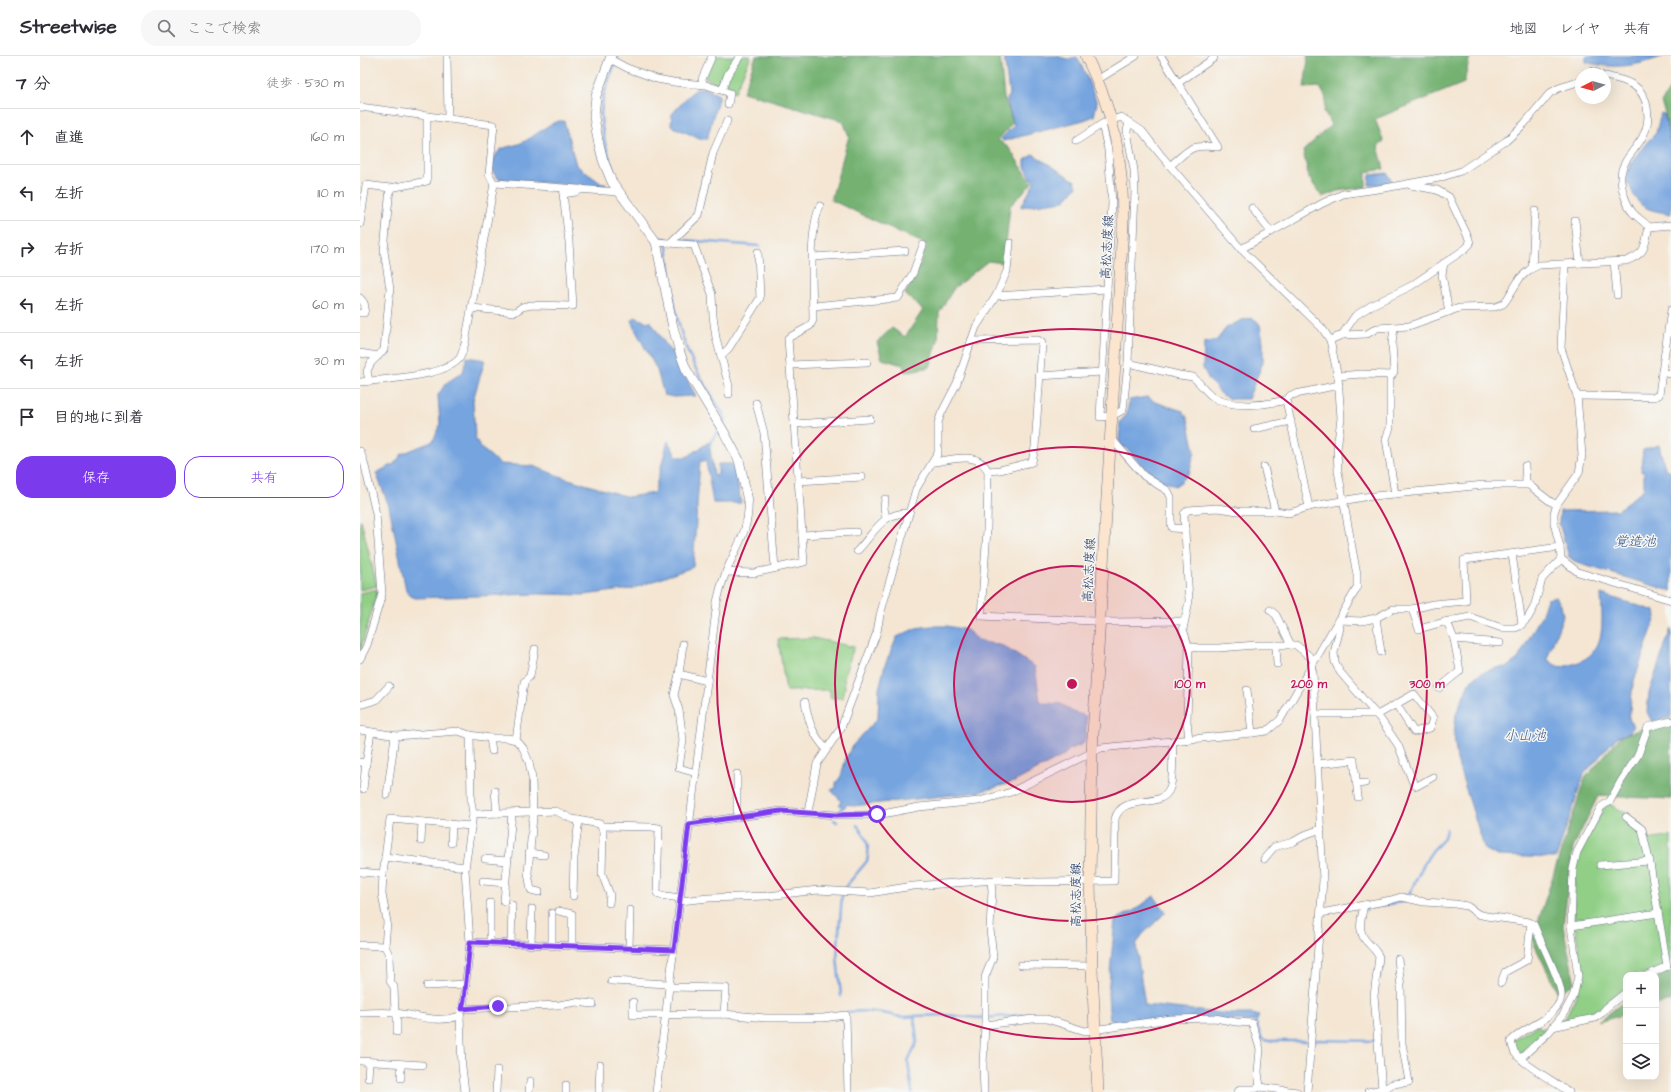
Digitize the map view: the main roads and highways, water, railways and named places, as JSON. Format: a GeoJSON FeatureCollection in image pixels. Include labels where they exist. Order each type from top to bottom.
{"type":"FeatureCollection","features":[{"type":"Feature","properties":{"kind":"main road","name":"高松志度線"},"geometry":{"type":"LineString","coordinates":[[1086,56],[1097,80],[1107,122],[1118,151],[1122,198],[1122,225],[1112,416],[1092,752],[1090,882],[1094,1028],[1098,1092]]}},
{"type":"Feature","properties":{"kind":"water"},"geometry":{"type":"Polygon","coordinates":[[[1004,56],[1056,56],[1067,59],[1077,57],[1097,103],[1094,116],[1084,120],[1003,141],[1001,139],[1014,125],[1007,101],[1009,93],[1004,56]]]}},
{"type":"Feature","properties":{"kind":"water"},"geometry":{"type":"Polygon","coordinates":[[[1586,56],[1664,56],[1625,66],[1606,66],[1586,62],[1586,56]]]}},
{"type":"Feature","properties":{"kind":"water"},"geometry":{"type":"Polygon","coordinates":[[[698,88],[704,88],[719,95],[707,139],[701,139],[671,126],[672,114],[690,94],[698,88]]]}},
{"type":"Feature","properties":{"kind":"water"},"geometry":{"type":"Polygon","coordinates":[[[1661,113],[1664,114],[1671,148],[1671,214],[1644,207],[1636,199],[1629,184],[1625,184],[1625,178],[1634,158],[1656,133],[1661,113]]]}},
{"type":"Feature","properties":{"kind":"water"},"geometry":{"type":"Polygon","coordinates":[[[559,121],[564,121],[576,165],[602,184],[606,184],[605,188],[500,179],[496,177],[492,165],[497,153],[500,150],[521,143],[531,138],[549,125],[559,121]]]}},
{"type":"Feature","properties":{"kind":"water"},"geometry":{"type":"Polygon","coordinates":[[[1033,154],[1075,181],[1077,186],[1063,201],[1021,207],[1034,183],[1025,167],[1025,160],[1033,154]]]}},
{"type":"Feature","properties":{"kind":"water"},"geometry":{"type":"Polygon","coordinates":[[[1387,173],[1393,183],[1369,185],[1370,175],[1387,173]]]}},
{"type":"Feature","properties":{"kind":"water"},"geometry":{"type":"Polygon","coordinates":[[[635,317],[651,322],[670,351],[672,351],[696,396],[673,397],[664,395],[657,370],[636,331],[632,320],[635,317]]]}},
{"type":"Feature","properties":{"kind":"water"},"geometry":{"type":"Polygon","coordinates":[[[1252,318],[1260,325],[1263,342],[1263,362],[1248,399],[1230,399],[1222,395],[1209,380],[1203,368],[1204,343],[1217,340],[1226,328],[1242,320],[1252,318]]]}},
{"type":"Feature","properties":{"kind":"water"},"geometry":{"type":"Polygon","coordinates":[[[467,357],[485,360],[473,400],[475,437],[480,447],[500,464],[533,466],[565,478],[628,497],[654,493],[668,441],[677,457],[687,457],[709,442],[714,475],[718,474],[718,464],[732,464],[737,480],[741,503],[713,503],[706,461],[700,461],[693,567],[631,589],[584,595],[538,594],[415,598],[409,595],[406,590],[389,506],[376,473],[394,464],[402,454],[433,441],[440,424],[438,395],[446,383],[463,372],[467,357]]]}},
{"type":"Feature","properties":{"kind":"water"},"geometry":{"type":"Polygon","coordinates":[[[1147,397],[1155,402],[1183,411],[1188,419],[1195,452],[1189,473],[1175,486],[1167,483],[1148,471],[1127,448],[1123,447],[1119,441],[1120,422],[1127,414],[1129,400],[1147,397]]]}},
{"type":"Feature","properties":{"kind":"water","name":"覚造池"},"geometry":{"type":"Polygon","coordinates":[[[1659,445],[1665,468],[1671,471],[1671,591],[1577,563],[1569,557],[1559,523],[1560,511],[1618,510],[1644,489],[1644,473],[1641,471],[1643,450],[1659,445]]]}},
{"type":"Feature","properties":{"kind":"water","name":"小山池"},"geometry":{"type":"Polygon","coordinates":[[[1601,594],[1655,611],[1656,617],[1633,684],[1629,718],[1633,727],[1630,732],[1617,737],[1584,774],[1556,858],[1498,856],[1485,850],[1457,761],[1454,734],[1456,714],[1469,683],[1481,673],[1496,668],[1507,667],[1518,659],[1542,614],[1547,599],[1556,597],[1561,605],[1563,616],[1547,659],[1557,666],[1565,666],[1584,659],[1592,653],[1598,645],[1602,626],[1601,594]]]}},
{"type":"Feature","properties":{"kind":"water"},"geometry":{"type":"Polygon","coordinates":[[[947,626],[967,630],[979,641],[1003,646],[1035,667],[1040,701],[1045,703],[1061,704],[1073,712],[1086,716],[1086,736],[1083,744],[1070,749],[1063,756],[1014,782],[979,792],[853,806],[848,804],[844,808],[839,805],[841,801],[831,790],[836,788],[836,783],[841,776],[846,758],[853,745],[878,718],[879,689],[885,665],[897,637],[916,628],[947,626]]]}},
{"type":"Feature","properties":{"kind":"water"},"geometry":{"type":"Polygon","coordinates":[[[1671,628],[1671,717],[1652,722],[1647,712],[1649,693],[1671,628]]]}},
{"type":"Feature","properties":{"kind":"water"},"geometry":{"type":"Polygon","coordinates":[[[1154,896],[1166,912],[1142,935],[1136,945],[1145,1005],[1230,1014],[1253,1014],[1259,1016],[1256,1022],[1236,1020],[1118,1024],[1110,1020],[1108,993],[1115,920],[1135,910],[1154,896]]]}},
{"type":"Feature","properties":{"kind":"waterway"},"geometry":{"type":"LineString","coordinates":[[618,56],[605,91],[601,122],[606,147],[616,180],[620,186]]}},
{"type":"Feature","properties":{"kind":"waterway"},"geometry":{"type":"LineString","coordinates":[[656,237],[667,239]]}},
{"type":"Feature","properties":{"kind":"waterway"},"geometry":{"type":"LineString","coordinates":[[666,239],[678,321],[694,366],[726,419],[722,425]]}},
{"type":"Feature","properties":{"kind":"waterway"},"geometry":{"type":"LineString","coordinates":[[683,240],[760,246]]}},
{"type":"Feature","properties":{"kind":"waterway"},"geometry":{"type":"LineString","coordinates":[[708,447],[719,429]]}},
{"type":"Feature","properties":{"kind":"waterway"},"geometry":{"type":"LineString","coordinates":[[840,811],[842,807]]}},
{"type":"Feature","properties":{"kind":"waterway"},"geometry":{"type":"LineString","coordinates":[[843,890],[867,861],[867,842],[857,825]]}},
{"type":"Feature","properties":{"kind":"waterway"},"geometry":{"type":"LineString","coordinates":[[1409,895],[1426,860],[1443,839],[1446,829]]}},
{"type":"Feature","properties":{"kind":"waterway"},"geometry":{"type":"LineString","coordinates":[[841,996],[837,957],[842,896]]}},
{"type":"Feature","properties":{"kind":"waterway"},"geometry":{"type":"LineString","coordinates":[[1366,910],[1367,908],[1402,902]]}},
{"type":"Feature","properties":{"kind":"waterway"},"geometry":{"type":"LineString","coordinates":[[1379,951],[1384,958],[1379,980]]}},
{"type":"Feature","properties":{"kind":"waterway"},"geometry":{"type":"LineString","coordinates":[[847,1012],[860,1011],[882,1013],[901,1017],[914,1016]]}},
{"type":"Feature","properties":{"kind":"waterway"},"geometry":{"type":"LineString","coordinates":[[912,1092],[908,1061],[917,1042],[914,1016],[944,1015],[981,1018],[1037,1014],[1053,1016],[1076,1025]]}},
{"type":"Feature","properties":{"kind":"waterway"},"geometry":{"type":"LineString","coordinates":[[1255,1020],[1262,1039],[1268,1041],[1307,1041]]}},
{"type":"Feature","properties":{"kind":"waterway"},"geometry":{"type":"LineString","coordinates":[[1107,1036],[1122,1034]]}},
{"type":"Feature","properties":{"kind":"waterway"},"geometry":{"type":"LineString","coordinates":[[1315,1040],[1375,1041]]}}]}
